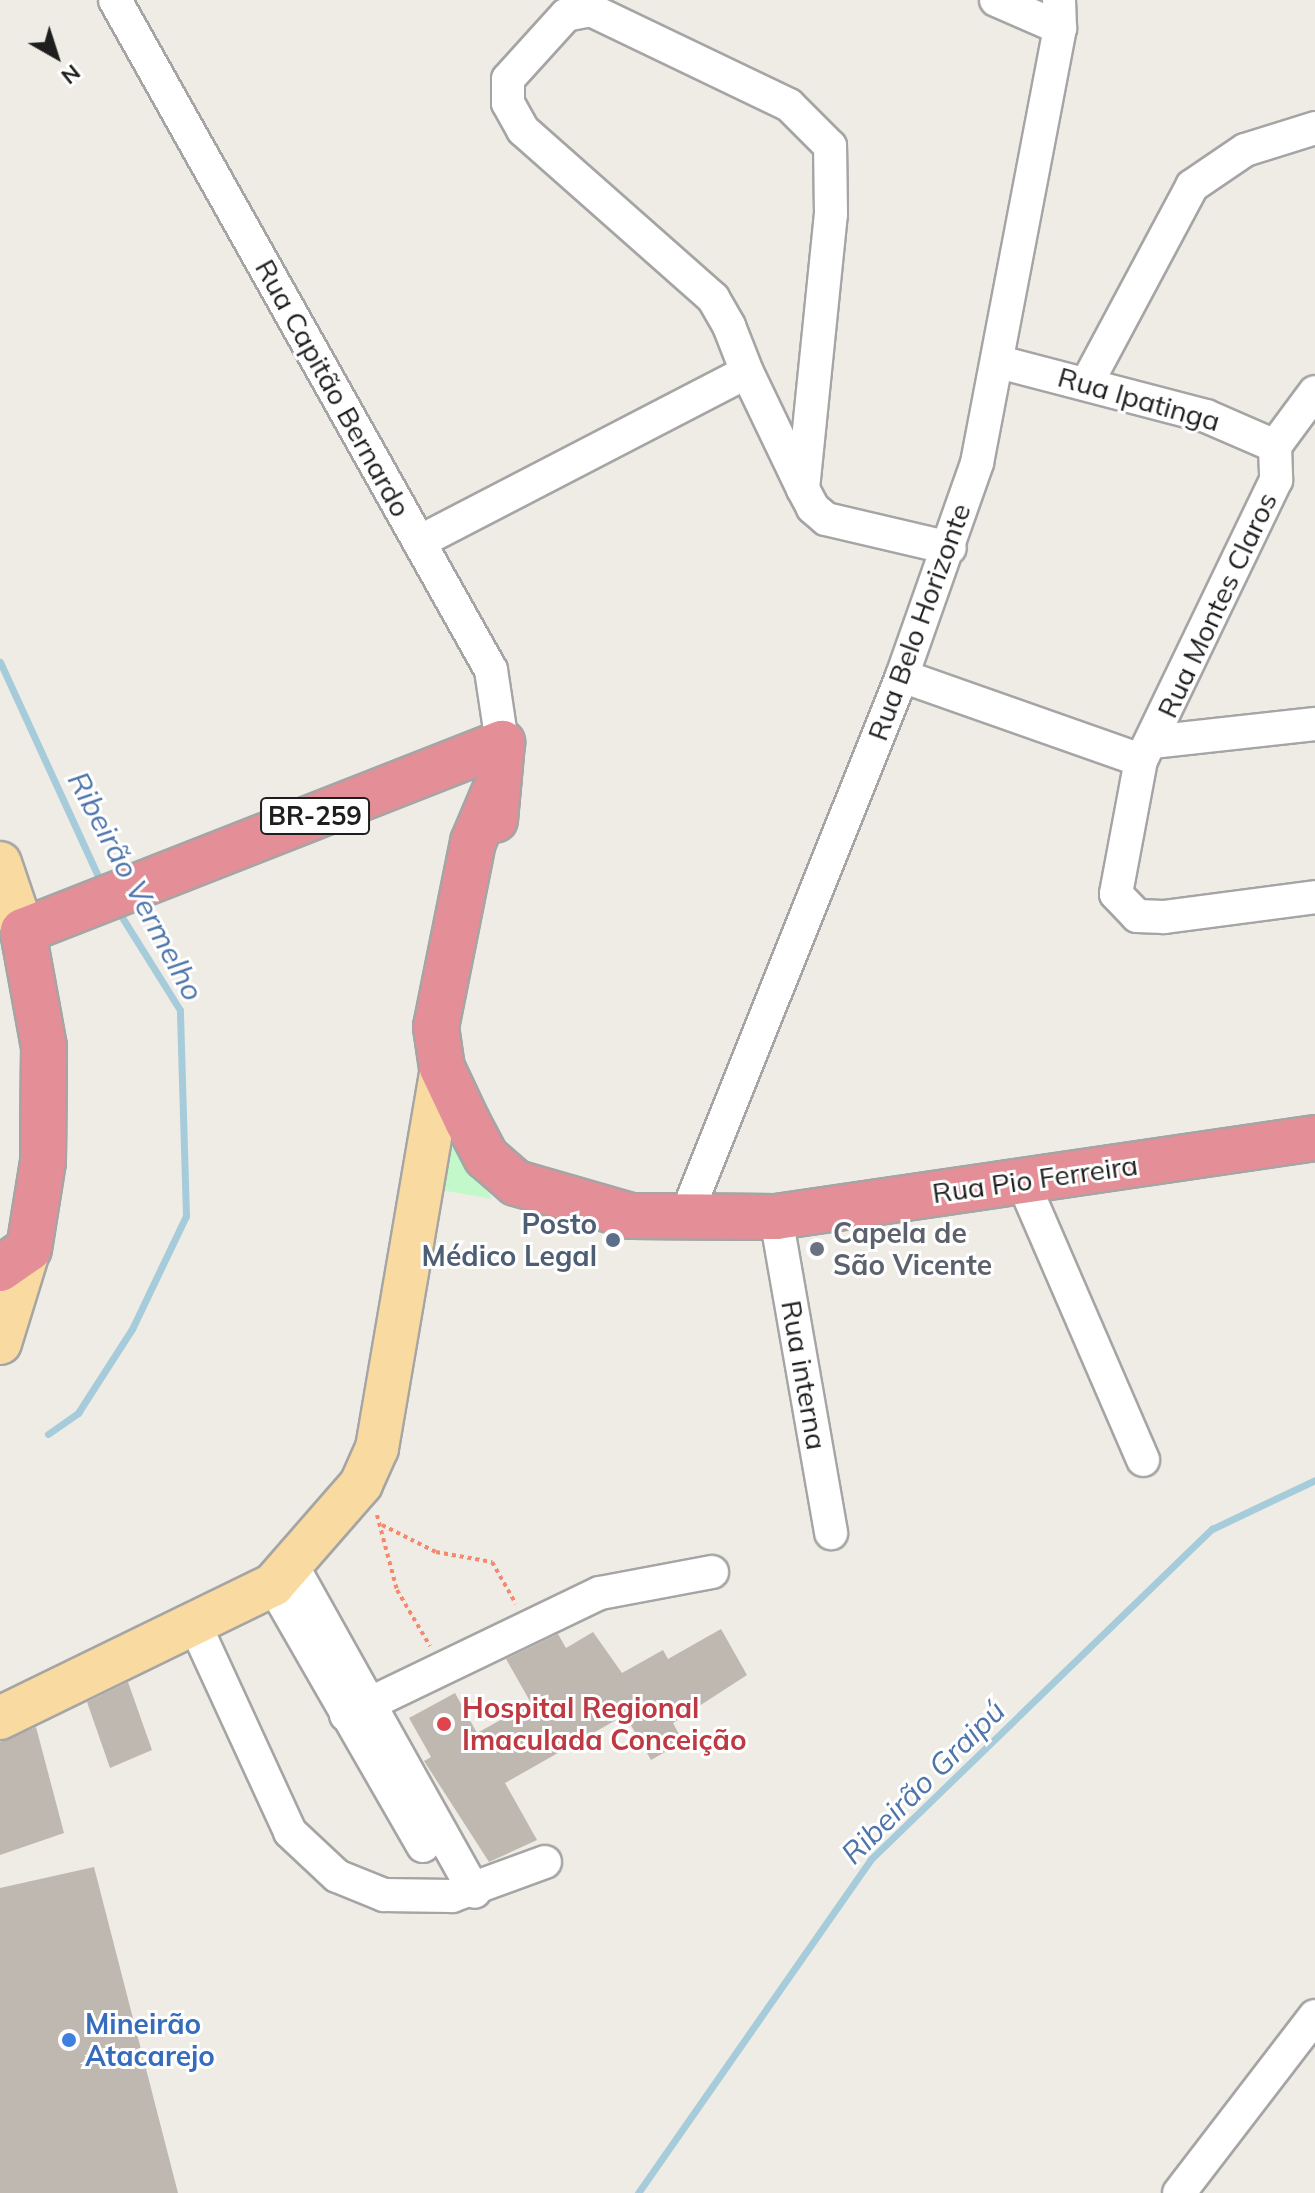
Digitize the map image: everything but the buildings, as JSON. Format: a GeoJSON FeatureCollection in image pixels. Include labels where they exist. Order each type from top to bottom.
{"type":"FeatureCollection","features":[{"type":"Feature","properties":{"kind":"highway","name":"Rua Capitão Bernardo"},"geometry":{"type":"LineString","coordinates":[[442,1068],[463,1022],[495,845],[495,790],[502,743]]}},
{"type":"Feature","properties":{"kind":"highway","name":"BR-259"},"geometry":{"type":"LineString","coordinates":[[23,931],[502,743]]}},
{"type":"Feature","properties":{"kind":"highway"},"geometry":{"type":"LineString","coordinates":[[15,1259],[43,1162],[44,1047],[23,931]]}},
{"type":"Feature","properties":{"kind":"highway","name":"Rua Pio Ferreira"},"geometry":{"type":"LineString","coordinates":[[442,1068],[486,1157],[516,1183],[631,1216],[776,1217],[1315,1138]]}},
{"type":"Feature","properties":{"kind":"main road"},"geometry":{"type":"LineString","coordinates":[[0,863],[23,931]]}},
{"type":"Feature","properties":{"kind":"main road","name":"Rua Capitão Bernardo"},"geometry":{"type":"LineString","coordinates":[[0,1718],[195,1625],[283,1576],[361,1484],[377,1448],[442,1068]]}},
{"type":"Feature","properties":{"kind":"main road"},"geometry":{"type":"LineString","coordinates":[[0,1343],[15,1259]]}},
{"type":"Feature","properties":{"kind":"street","name":"Rua Capitão Bernardo"},"geometry":{"type":"LineString","coordinates":[[115,0],[491,670],[502,743]]}},
{"type":"Feature","properties":{"kind":"street"},"geometry":{"type":"LineString","coordinates":[[996,0],[1060,14]]}},
{"type":"Feature","properties":{"kind":"street"},"geometry":{"type":"LineString","coordinates":[[803,489],[834,170],[830,146],[813,123],[789,105],[591,10],[566,15],[533,47],[508,79],[508,103],[523,130],[713,298],[803,489],[826,519],[950,548]]}},
{"type":"Feature","properties":{"kind":"street","name":"Rua Belo Horizonte"},"geometry":{"type":"LineString","coordinates":[[685,1218],[902,676],[950,548],[999,362],[1060,14]]}},
{"type":"Feature","properties":{"kind":"street"},"geometry":{"type":"LineString","coordinates":[[1088,381],[1192,186],[1245,150],[1315,128]]}},
{"type":"Feature","properties":{"kind":"street","name":"Rua Ipatinga"},"geometry":{"type":"LineString","coordinates":[[999,362],[1088,381],[1255,433],[1275,446]]}},
{"type":"Feature","properties":{"kind":"street"},"geometry":{"type":"LineString","coordinates":[[419,542],[747,372]]}},
{"type":"Feature","properties":{"kind":"street"},"geometry":{"type":"LineString","coordinates":[[1275,446],[1315,392]]}},
{"type":"Feature","properties":{"kind":"street","name":"Rua Montes Claros"},"geometry":{"type":"LineString","coordinates":[[1275,446],[1276,480],[1146,751],[1116,880],[1121,907],[1137,916],[1164,917],[1315,897]]}},
{"type":"Feature","properties":{"kind":"street"},"geometry":{"type":"LineString","coordinates":[[902,676],[1146,751],[1315,724]]}},
{"type":"Feature","properties":{"kind":"street"},"geometry":{"type":"LineString","coordinates":[[1022,1180],[1143,1460]]}},
{"type":"Feature","properties":{"kind":"street","name":"Rua interna"},"geometry":{"type":"LineString","coordinates":[[776,1217],[831,1533]]}},
{"type":"Feature","properties":{"kind":"street"},"geometry":{"type":"LineString","coordinates":[[357,1710],[445,1671],[527,1623],[600,1593],[712,1572]]}},
{"type":"Feature","properties":{"kind":"street"},"geometry":{"type":"LineString","coordinates":[[283,1576],[464,1894]]}},
{"type":"Feature","properties":{"kind":"street"},"geometry":{"type":"LineString","coordinates":[[195,1625],[273,1799],[311,1858],[384,1895],[464,1894],[545,1862]]}},
{"type":"Feature","properties":{"kind":"street"},"geometry":{"type":"LineString","coordinates":[[1179,2193],[1315,2016]]}},
{"type":"Feature","properties":{"kind":"street"},"geometry":{"type":"LineString","coordinates":[[1202,2193],[1315,2047]]}},
{"type":"Feature","properties":{"kind":"path"},"geometry":{"type":"LineString","coordinates":[[361,1484],[382,1525],[397,1590],[445,1671]]}},
{"type":"Feature","properties":{"kind":"path"},"geometry":{"type":"LineString","coordinates":[[382,1525],[436,1552],[492,1562],[527,1623]]}},
{"type":"Feature","properties":{"kind":"green space"},"geometry":{"type":"Polygon","coordinates":[[[455,1124],[476,1173],[492,1199],[441,1190],[455,1124]]]}},
{"type":"Feature","properties":{"kind":"waterway","name":"Ribeirão Vermelho"},"geometry":{"type":"LineString","coordinates":[[0,662],[102,885]]}},
{"type":"Feature","properties":{"kind":"waterway","name":"Ribeirão Vermelho"},"geometry":{"type":"LineString","coordinates":[[48,1434],[78,1413],[132,1329],[186,1216],[180,1010],[117,909]]}},
{"type":"Feature","properties":{"kind":"waterway","name":"Ribeirão Graipú"},"geometry":{"type":"LineString","coordinates":[[638,2193],[871,1859],[1212,1529],[1315,1480]]}},
{"type":"Feature","properties":{"kind":"place","name":"Posto Médico Legal"},"geometry":{"type":"Point","coordinates":[613,1240]}},
{"type":"Feature","properties":{"kind":"place","name":"Capela de São Vicente"},"geometry":{"type":"Point","coordinates":[817,1249]}},
{"type":"Feature","properties":{"kind":"place","name":"Hospital Regional Imaculada Conceição"},"geometry":{"type":"Point","coordinates":[444,1724]}},
{"type":"Feature","properties":{"kind":"place","name":"Mineirão Atacarejo"},"geometry":{"type":"Point","coordinates":[69,2040]}}]}
